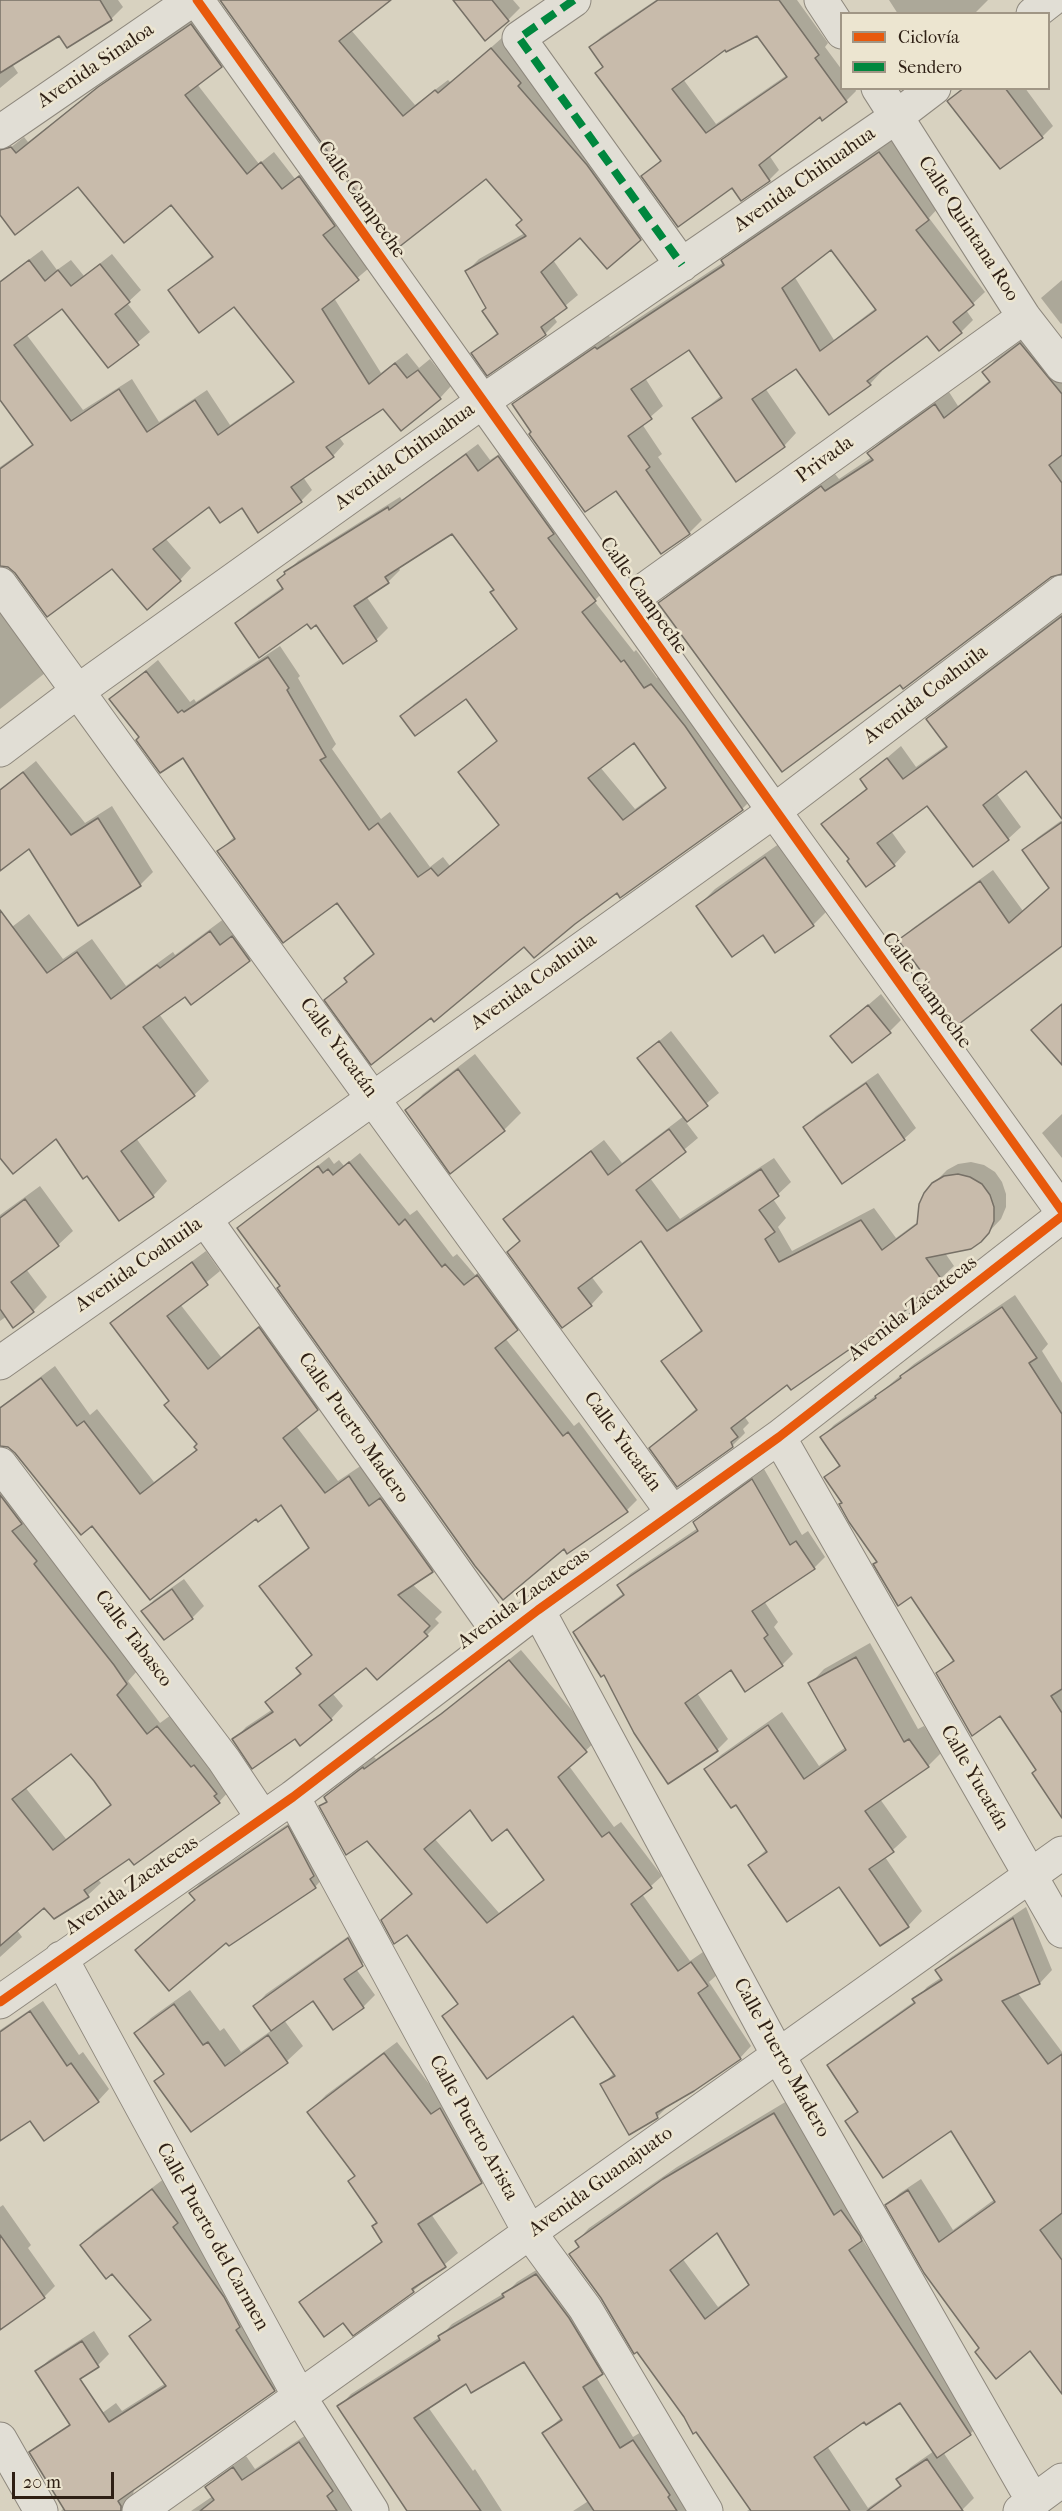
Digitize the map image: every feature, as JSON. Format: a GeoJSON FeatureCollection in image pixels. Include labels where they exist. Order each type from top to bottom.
{"type":"FeatureCollection","features":[{"type":"Feature","properties":{"kind":"street","name":"Avenida Sinaloa"},"geometry":{"type":"LineString","coordinates":[[0,132],[192,0]]}},
{"type":"Feature","properties":{"kind":"street","name":"Calle Campeche"},"geometry":{"type":"LineString","coordinates":[[197,0],[774,811],[1062,1211]]}},
{"type":"Feature","properties":{"kind":"street"},"geometry":{"type":"LineString","coordinates":[[574,0],[519,38],[682,265]]}},
{"type":"Feature","properties":{"kind":"street"},"geometry":{"type":"LineString","coordinates":[[821,0],[840,29]]}},
{"type":"Feature","properties":{"kind":"street"},"geometry":{"type":"LineString","coordinates":[[1036,12],[1051,0]]}},
{"type":"Feature","properties":{"kind":"street","name":"Calle Quintana Roo"},"geometry":{"type":"LineString","coordinates":[[879,90],[1024,317],[1062,366]]}},
{"type":"Feature","properties":{"kind":"street","name":"Avenida Chihuahua"},"geometry":{"type":"LineString","coordinates":[[0,750],[482,402],[896,117],[931,90]]}},
{"type":"Feature","properties":{"kind":"street","name":"Privada"},"geometry":{"type":"LineString","coordinates":[[626,603],[1024,317]]}},
{"type":"Feature","properties":{"kind":"street","name":"Calle Yucatán"},"geometry":{"type":"LineString","coordinates":[[0,584],[673,1513]]}},
{"type":"Feature","properties":{"kind":"street","name":"Avenida Coahuila"},"geometry":{"type":"LineString","coordinates":[[0,1363],[774,811],[1062,592]]}},
{"type":"Feature","properties":{"kind":"street","name":"Avenida Zacatecas"},"geometry":{"type":"LineString","coordinates":[[0,2002],[293,1797],[538,1610],[779,1437],[1062,1216]]}},
{"type":"Feature","properties":{"kind":"street","name":"Calle Puerto Madero"},"geometry":{"type":"LineString","coordinates":[[205,1219],[502,1637]]}},
{"type":"Feature","properties":{"kind":"street","name":"Calle Yucatán"},"geometry":{"type":"LineString","coordinates":[[779,1437],[1062,1931]]}},
{"type":"Feature","properties":{"kind":"street","name":"Calle Tabasco"},"geometry":{"type":"LineString","coordinates":[[0,1464],[224,1760],[262,1817]]}},
{"type":"Feature","properties":{"kind":"street","name":"Calle Puerto Madero"},"geometry":{"type":"LineString","coordinates":[[538,1610],[778,2055],[1027,2506]]}},
{"type":"Feature","properties":{"kind":"street","name":"Calle Puerto Arista"},"geometry":{"type":"LineString","coordinates":[[293,1797],[530,2233],[585,2308],[706,2511]]}},
{"type":"Feature","properties":{"kind":"street","name":"Avenida Guanajuato"},"geometry":{"type":"LineString","coordinates":[[139,2511],[1062,1853]]}},
{"type":"Feature","properties":{"kind":"street","name":"Calle Puerto del Carmen"},"geometry":{"type":"LineString","coordinates":[[61,1958],[299,2396],[372,2511]]}},
{"type":"Feature","properties":{"kind":"street"},"geometry":{"type":"LineString","coordinates":[[0,2439],[41,2511]]}},
{"type":"Feature","properties":{"kind":"street"},"geometry":{"type":"LineString","coordinates":[[1027,2506],[1062,2480]]}},
{"type":"Feature","properties":{"kind":"building"},"geometry":{"type":"Polygon","coordinates":[[[0,0],[100,0],[112,20],[67,48],[59,36],[0,73],[0,0]]]}},
{"type":"Feature","properties":{"kind":"building"},"geometry":{"type":"Polygon","coordinates":[[[220,0],[391,0],[339,41],[403,116],[435,90],[438,93],[491,48],[521,83],[518,86],[587,165],[641,240],[607,269],[580,238],[541,272],[567,308],[541,327],[546,335],[487,376],[471,353],[498,334],[482,311],[486,308],[465,271],[526,236],[516,225],[522,220],[486,179],[399,247],[365,204],[220,0]]]}},
{"type":"Feature","properties":{"kind":"building"},"geometry":{"type":"Polygon","coordinates":[[[453,0],[492,0],[509,21],[485,41],[453,0]]]}},
{"type":"Feature","properties":{"kind":"building"},"geometry":{"type":"Polygon","coordinates":[[[658,0],[779,0],[819,55],[815,58],[847,102],[822,121],[820,117],[759,165],[770,181],[741,201],[732,188],[678,227],[641,176],[661,161],[595,73],[603,67],[589,47],[658,0]],[[757,36],[726,52],[725,50],[672,89],[706,133],[787,77],[757,36]]]}},
{"type":"Feature","properties":{"kind":"building"},"geometry":{"type":"Polygon","coordinates":[[[191,24],[222,67],[185,95],[247,174],[261,162],[282,189],[299,176],[335,226],[323,235],[359,280],[322,309],[369,384],[395,363],[407,378],[418,370],[441,399],[401,431],[383,409],[326,447],[334,457],[291,487],[302,502],[258,533],[242,508],[220,523],[209,507],[153,549],[181,581],[147,610],[112,569],[47,617],[15,573],[8,567],[0,566],[0,469],[33,445],[0,400],[0,282],[29,260],[45,281],[58,270],[71,286],[100,264],[130,302],[115,314],[139,345],[108,368],[62,309],[14,345],[71,421],[119,389],[147,432],[195,400],[218,435],[294,382],[234,307],[199,333],[168,290],[213,257],[171,205],[124,243],[78,187],[15,235],[0,215],[0,150],[11,147],[16,153],[98,87],[191,24]]]}},
{"type":"Feature","properties":{"kind":"building"},"geometry":{"type":"Polygon","coordinates":[[[961,90],[1007,90],[1043,138],[1000,169],[947,101],[961,90]]]}},
{"type":"Feature","properties":{"kind":"building"},"geometry":{"type":"Polygon","coordinates":[[[879,152],[929,220],[916,230],[974,305],[953,322],[962,333],[939,351],[927,336],[867,381],[871,385],[829,415],[796,369],[752,399],[785,447],[736,482],[692,418],[722,398],[689,350],[631,389],[652,419],[628,436],[650,467],[646,470],[690,534],[661,554],[616,491],[585,512],[529,434],[531,432],[512,404],[595,347],[597,349],[724,265],[721,260],[879,152]],[[831,250],[782,288],[820,351],[876,310],[831,250]]]}},
{"type":"Feature","properties":{"kind":"building"},"geometry":{"type":"Polygon","coordinates":[[[1020,343],[1062,394],[1062,455],[1049,465],[1062,483],[1062,574],[1051,577],[903,689],[900,685],[782,772],[658,603],[821,486],[825,491],[873,460],[867,453],[935,404],[944,418],[990,382],[982,372],[1020,343]]]}},
{"type":"Feature","properties":{"kind":"building"},"geometry":{"type":"Polygon","coordinates":[[[466,454],[478,471],[498,456],[554,534],[548,538],[596,601],[582,612],[621,662],[624,660],[644,688],[651,684],[685,726],[743,810],[620,898],[617,893],[534,958],[524,947],[434,1022],[431,1018],[371,1065],[324,1000],[347,982],[344,978],[374,954],[337,903],[283,943],[217,851],[235,839],[183,758],[160,773],[136,740],[139,737],[109,699],[146,671],[178,713],[182,710],[184,712],[268,657],[289,688],[287,690],[326,757],[320,760],[369,830],[378,823],[418,877],[431,868],[438,876],[499,825],[458,772],[497,741],[466,699],[415,736],[400,716],[517,629],[490,592],[494,590],[452,534],[385,577],[389,583],[354,606],[377,641],[343,664],[316,625],[311,629],[307,624],[259,658],[235,623],[283,589],[277,580],[285,574],[284,572],[388,507],[389,510],[466,454]],[[634,743],[588,778],[623,820],[666,788],[634,743]]]}},
{"type":"Feature","properties":{"kind":"building"},"geometry":{"type":"Polygon","coordinates":[[[1062,616],[1062,819],[1026,771],[983,805],[1009,840],[973,867],[927,806],[877,843],[895,866],[866,887],[847,861],[849,859],[821,824],[867,789],[860,779],[887,758],[903,779],[947,747],[926,719],[1062,616]]]}},
{"type":"Feature","properties":{"kind":"building"},"geometry":{"type":"Polygon","coordinates":[[[23,772],[71,835],[98,818],[141,886],[78,926],[29,849],[0,871],[0,790],[23,772]]]}},
{"type":"Feature","properties":{"kind":"building"},"geometry":{"type":"Polygon","coordinates":[[[1062,822],[1062,946],[955,1027],[925,985],[929,982],[898,940],[980,881],[1009,923],[1049,888],[1022,850],[1062,822]]]}},
{"type":"Feature","properties":{"kind":"building"},"geometry":{"type":"Polygon","coordinates":[[[765,857],[814,926],[775,953],[763,935],[732,957],[696,906],[765,857]]]}},
{"type":"Feature","properties":{"kind":"building"},"geometry":{"type":"Polygon","coordinates":[[[0,910],[47,973],[77,952],[111,999],[157,965],[160,968],[210,931],[220,945],[232,936],[250,961],[191,1005],[185,997],[143,1027],[195,1096],[121,1151],[154,1197],[119,1221],[87,1176],[83,1179],[56,1139],[13,1174],[0,1158],[0,910]]]}},
{"type":"Feature","properties":{"kind":"building"},"geometry":{"type":"Polygon","coordinates":[[[1062,1004],[1062,1065],[1031,1030],[1062,1004]]]}},
{"type":"Feature","properties":{"kind":"building"},"geometry":{"type":"Polygon","coordinates":[[[868,1005],[891,1033],[852,1063],[830,1036],[868,1005]]]}},
{"type":"Feature","properties":{"kind":"building"},"geometry":{"type":"Polygon","coordinates":[[[659,1041],[708,1106],[687,1122],[637,1058],[659,1041]]]}},
{"type":"Feature","properties":{"kind":"building"},"geometry":{"type":"Polygon","coordinates":[[[458,1069],[505,1131],[450,1174],[405,1110],[458,1069]]]}},
{"type":"Feature","properties":{"kind":"building"},"geometry":{"type":"Polygon","coordinates":[[[866,1083],[905,1140],[842,1184],[803,1127],[866,1083]]]}},
{"type":"Feature","properties":{"kind":"building"},"geometry":{"type":"Polygon","coordinates":[[[669,1129],[686,1152],[636,1190],[667,1231],[761,1169],[779,1196],[759,1210],[775,1232],[765,1239],[779,1262],[861,1220],[882,1250],[917,1224],[919,1204],[924,1193],[932,1183],[944,1176],[958,1174],[970,1177],[982,1184],[990,1195],[994,1207],[994,1221],[989,1233],[981,1242],[971,1249],[926,1258],[942,1280],[917,1298],[919,1301],[791,1390],[787,1385],[731,1428],[738,1437],[731,1442],[733,1447],[677,1487],[649,1448],[697,1410],[661,1361],[702,1331],[641,1241],[578,1288],[592,1306],[562,1328],[507,1252],[520,1241],[503,1219],[591,1151],[608,1175],[669,1129]]]}},
{"type":"Feature","properties":{"kind":"building"},"geometry":{"type":"Polygon","coordinates":[[[349,1162],[399,1225],[405,1219],[442,1267],[445,1264],[464,1285],[477,1275],[518,1330],[495,1348],[563,1436],[568,1432],[628,1512],[567,1554],[564,1549],[503,1600],[475,1566],[277,1288],[280,1286],[237,1228],[318,1166],[323,1173],[328,1169],[333,1175],[349,1162]]]}},
{"type":"Feature","properties":{"kind":"building"},"geometry":{"type":"Polygon","coordinates":[[[25,1199],[59,1246],[11,1282],[34,1312],[13,1328],[0,1309],[0,1218],[25,1199]]]}},
{"type":"Feature","properties":{"kind":"building"},"geometry":{"type":"Polygon","coordinates":[[[192,1262],[208,1285],[167,1316],[208,1369],[259,1327],[318,1410],[283,1438],[325,1493],[349,1476],[369,1506],[380,1498],[433,1572],[398,1595],[430,1626],[424,1632],[428,1636],[377,1680],[366,1668],[319,1705],[332,1720],[300,1746],[295,1739],[252,1769],[232,1739],[273,1712],[265,1702],[301,1674],[296,1668],[312,1655],[259,1586],[309,1548],[281,1505],[258,1522],[256,1519],[150,1600],[92,1526],[81,1535],[15,1453],[8,1447],[0,1446],[0,1408],[41,1378],[77,1426],[84,1421],[140,1494],[197,1450],[194,1447],[197,1444],[164,1405],[169,1401],[110,1323],[192,1262]]]}},
{"type":"Feature","properties":{"kind":"building"},"geometry":{"type":"Polygon","coordinates":[[[1002,1307],[1037,1358],[1029,1363],[1062,1414],[1062,1689],[1051,1696],[1062,1713],[1062,1818],[1032,1773],[1036,1770],[1000,1716],[972,1736],[936,1673],[954,1661],[911,1597],[898,1606],[873,1564],[877,1562],[849,1522],[839,1504],[842,1503],[824,1477],[840,1466],[820,1437],[876,1398],[875,1396],[901,1378],[900,1376],[1002,1307]]]}},
{"type":"Feature","properties":{"kind":"building"},"geometry":{"type":"Polygon","coordinates":[[[752,1479],[790,1545],[796,1541],[815,1569],[752,1611],[768,1635],[764,1638],[783,1666],[745,1692],[731,1670],[685,1703],[718,1751],[668,1784],[634,1733],[604,1675],[601,1677],[573,1632],[624,1595],[617,1585],[698,1531],[693,1522],[752,1479]]]}},
{"type":"Feature","properties":{"kind":"building"},"geometry":{"type":"Polygon","coordinates":[[[0,1495],[22,1524],[12,1531],[37,1561],[34,1564],[127,1684],[117,1695],[147,1734],[157,1726],[191,1767],[194,1765],[217,1794],[214,1796],[220,1803],[134,1865],[129,1859],[84,1890],[89,1897],[54,1919],[44,1908],[0,1946],[0,1495]],[[71,1754],[12,1799],[53,1850],[111,1805],[71,1754]]]}},
{"type":"Feature","properties":{"kind":"building"},"geometry":{"type":"Polygon","coordinates":[[[172,1589],[193,1619],[164,1640],[141,1611],[172,1589]]]}},
{"type":"Feature","properties":{"kind":"building"},"geometry":{"type":"Polygon","coordinates":[[[856,1657],[904,1742],[909,1739],[929,1767],[865,1811],[894,1852],[869,1869],[909,1927],[880,1946],[839,1887],[787,1922],[748,1865],[767,1852],[736,1805],[731,1808],[704,1769],[768,1725],[804,1779],[846,1750],[808,1683],[856,1657]]]}},
{"type":"Feature","properties":{"kind":"building"},"geometry":{"type":"Polygon","coordinates":[[[509,1660],[587,1752],[558,1777],[602,1837],[609,1832],[652,1888],[631,1904],[678,1971],[691,1962],[708,1986],[698,1993],[741,2059],[694,2091],[656,2113],[658,2118],[629,2135],[600,2084],[615,2076],[573,2016],[487,2079],[442,2016],[458,2004],[407,1935],[394,1944],[381,1920],[412,1894],[367,1841],[346,1855],[319,1806],[327,1802],[324,1797],[363,1767],[364,1769],[441,1714],[509,1660]],[[470,1810],[424,1849],[487,1923],[544,1880],[507,1829],[492,1841],[470,1810]]]}},
{"type":"Feature","properties":{"kind":"building"},"geometry":{"type":"Polygon","coordinates":[[[288,1826],[314,1876],[310,1879],[316,1888],[229,1946],[226,1943],[169,1991],[135,1950],[195,1900],[189,1893],[288,1826]]]}},
{"type":"Feature","properties":{"kind":"building"},"geometry":{"type":"Polygon","coordinates":[[[1013,1918],[1040,1984],[1002,2001],[1048,2064],[1062,2054],[1062,2213],[1040,2230],[1062,2260],[1062,2394],[1030,2351],[996,2379],[975,2352],[979,2348],[924,2273],[885,2205],[908,2190],[939,2242],[995,2202],[951,2131],[883,2178],[845,2121],[858,2112],[827,2065],[915,2003],[912,1999],[942,1980],[935,1970],[1013,1918]]]}},
{"type":"Feature","properties":{"kind":"building"},"geometry":{"type":"Polygon","coordinates":[[[348,1938],[363,1966],[344,1979],[364,2008],[333,2030],[313,2001],[271,2031],[253,2006],[348,1938]]]}},
{"type":"Feature","properties":{"kind":"building"},"geometry":{"type":"Polygon","coordinates":[[[174,2004],[203,2045],[208,2042],[225,2066],[268,2035],[288,2063],[191,2132],[154,2081],[164,2074],[134,2033],[174,2004]]]}},
{"type":"Feature","properties":{"kind":"building"},"geometry":{"type":"Polygon","coordinates":[[[30,2011],[67,2066],[71,2063],[99,2102],[44,2141],[30,2121],[0,2141],[0,2032],[30,2011]]]}},
{"type":"Feature","properties":{"kind":"building"},"geometry":{"type":"Polygon","coordinates":[[[384,2053],[431,2114],[440,2108],[482,2183],[418,2224],[446,2267],[412,2289],[414,2292],[353,2336],[343,2323],[324,2337],[299,2302],[382,2242],[372,2226],[377,2223],[348,2181],[355,2176],[307,2112],[384,2053]]]}},
{"type":"Feature","properties":{"kind":"building"},"geometry":{"type":"Polygon","coordinates":[[[774,2113],[834,2215],[841,2210],[860,2236],[862,2241],[849,2250],[971,2435],[937,2458],[900,2403],[866,2425],[864,2422],[814,2457],[850,2511],[751,2511],[696,2432],[693,2434],[684,2417],[637,2352],[634,2354],[601,2298],[569,2254],[579,2247],[575,2241],[663,2179],[774,2113]],[[717,2233],[670,2270],[705,2319],[749,2285],[717,2233]]]}},
{"type":"Feature","properties":{"kind":"building"},"geometry":{"type":"Polygon","coordinates":[[[152,2189],[178,2223],[173,2227],[224,2297],[240,2327],[236,2330],[275,2391],[118,2501],[121,2511],[65,2511],[29,2452],[70,2425],[35,2371],[82,2341],[99,2367],[80,2379],[109,2422],[166,2386],[129,2336],[151,2320],[112,2274],[106,2279],[80,2245],[152,2189]]]}},
{"type":"Feature","properties":{"kind":"building"},"geometry":{"type":"Polygon","coordinates":[[[0,2235],[45,2298],[0,2330],[0,2235]]]}},
{"type":"Feature","properties":{"kind":"building"},"geometry":{"type":"Polygon","coordinates":[[[536,2274],[569,2318],[603,2374],[583,2387],[620,2448],[633,2440],[670,2495],[668,2497],[677,2511],[594,2511],[542,2433],[562,2420],[524,2362],[471,2393],[466,2384],[414,2418],[481,2511],[407,2511],[337,2406],[440,2340],[438,2336],[504,2297],[502,2294],[536,2274]]]}},
{"type":"Feature","properties":{"kind":"building"},"geometry":{"type":"Polygon","coordinates":[[[299,2442],[333,2491],[327,2496],[337,2511],[200,2511],[214,2500],[205,2487],[233,2467],[242,2480],[299,2442]]]}},
{"type":"Feature","properties":{"kind":"building"},"geometry":{"type":"Polygon","coordinates":[[[927,2459],[963,2511],[867,2511],[901,2486],[896,2479],[927,2459]]]}},
{"type":"Feature","properties":{"kind":"marked path"},"geometry":{"type":"LineString","coordinates":[[574,0],[519,38],[682,265]]}},
{"type":"Feature","properties":{"kind":"cycle path"},"geometry":{"type":"LineString","coordinates":[[197,0],[1062,1211]]}},
{"type":"Feature","properties":{"kind":"cycle path"},"geometry":{"type":"LineString","coordinates":[[0,2002],[293,1797],[538,1610],[779,1437],[1062,1216]]}}]}
